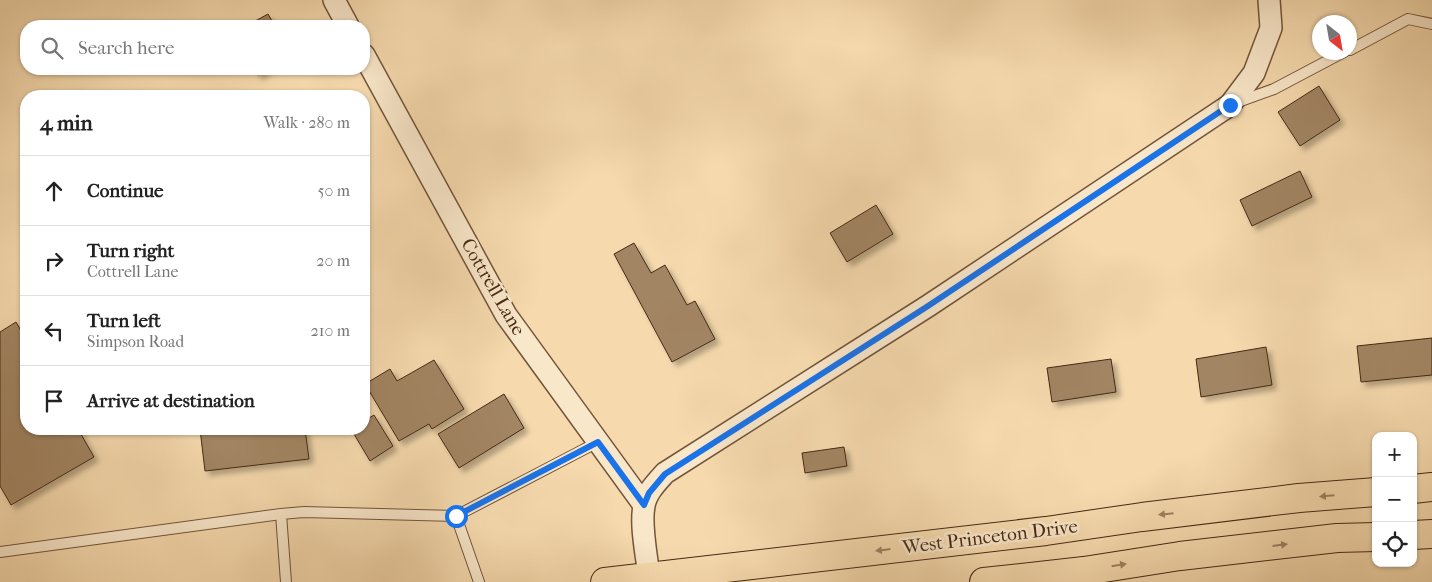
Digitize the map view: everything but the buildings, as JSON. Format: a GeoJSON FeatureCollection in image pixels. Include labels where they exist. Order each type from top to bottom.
{"type":"FeatureCollection","features":[{"type":"Feature","properties":{"kind":"highway"},"geometry":{"type":"LineString","coordinates":[[1417,489],[1432,487]]}},
{"type":"Feature","properties":{"kind":"highway","name":"West Princeton Drive"},"geometry":{"type":"LineString","coordinates":[[605,582],[1046,531],[1299,498],[1372,492]]}},
{"type":"Feature","properties":{"kind":"highway"},"geometry":{"type":"LineString","coordinates":[[1417,535],[1432,534]]}},
{"type":"Feature","properties":{"kind":"highway"},"geometry":{"type":"LineString","coordinates":[[984,582],[1084,571],[1180,556],[1337,538],[1372,536]]}},
{"type":"Feature","properties":{"kind":"street"},"geometry":{"type":"LineString","coordinates":[[334,0],[345,20]]}},
{"type":"Feature","properties":{"kind":"street"},"geometry":{"type":"LineString","coordinates":[[649,576],[643,519],[644,505],[649,493],[665,474],[936,301],[1230,105],[1254,73],[1271,28],[1269,0]]}},
{"type":"Feature","properties":{"kind":"street","name":"Cottrell Lane"},"geometry":{"type":"LineString","coordinates":[[370,66],[506,315],[644,505]]}},
{"type":"Feature","properties":{"kind":"lane"},"geometry":{"type":"LineString","coordinates":[[1357,46],[1408,19],[1432,24]]}},
{"type":"Feature","properties":{"kind":"lane"},"geometry":{"type":"LineString","coordinates":[[1230,105],[1274,89],[1329,60]]}},
{"type":"Feature","properties":{"kind":"lane"},"geometry":{"type":"LineString","coordinates":[[0,552],[304,512],[456,516],[598,442]]}},
{"type":"Feature","properties":{"kind":"lane"},"geometry":{"type":"LineString","coordinates":[[281,514],[286,582]]}},
{"type":"Feature","properties":{"kind":"lane"},"geometry":{"type":"LineString","coordinates":[[456,516],[479,582]]}},
{"type":"Feature","properties":{"kind":"route"},"geometry":{"type":"LineString","coordinates":[[456,516],[598,442],[644,505],[655,484],[665,474],[928,306],[1230,105]]}}]}
